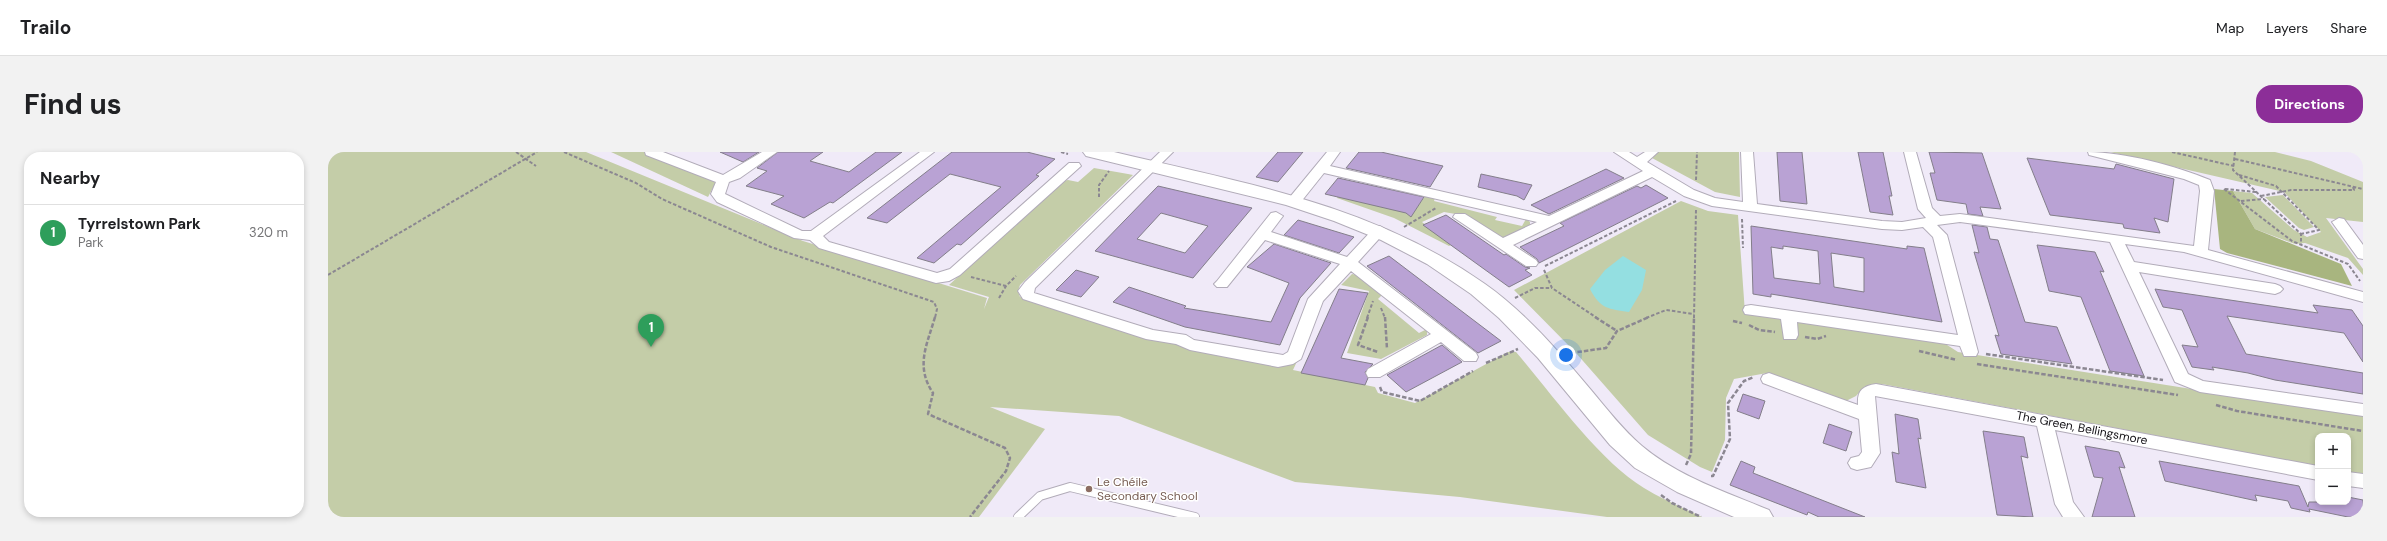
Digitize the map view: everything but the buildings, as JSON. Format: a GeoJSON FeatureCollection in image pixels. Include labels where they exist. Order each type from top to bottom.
{"type":"FeatureCollection","features":[{"type":"Feature","properties":{"kind":"street"},"geometry":{"type":"LineString","coordinates":[[651,152],[723,180],[736,175],[771,152]]}},
{"type":"Feature","properties":{"kind":"street"},"geometry":{"type":"LineString","coordinates":[[814,236],[928,152]]}},
{"type":"Feature","properties":{"kind":"street"},"geometry":{"type":"LineString","coordinates":[[1092,152],[1295,200],[1385,233],[1438,261],[1498,306],[1536,342],[1620,441],[1643,461],[1683,475],[1760,517]]}},
{"type":"Feature","properties":{"kind":"street"},"geometry":{"type":"LineString","coordinates":[[1167,152],[1030,285],[1026,291],[1028,296],[1152,335],[1180,339],[1190,345],[1278,361],[1287,360],[1295,355],[1316,299],[1349,262],[1385,233]]}},
{"type":"Feature","properties":{"kind":"street"},"geometry":{"type":"LineString","coordinates":[[1295,200],[1334,152]]}},
{"type":"Feature","properties":{"kind":"street"},"geometry":{"type":"LineString","coordinates":[[1620,152],[1696,199],[1712,202],[1746,208],[1882,225],[1902,226],[1960,218],[2115,238],[2185,248],[2200,253],[2362,291]]}},
{"type":"Feature","properties":{"kind":"street"},"geometry":{"type":"LineString","coordinates":[[1637,162],[1647,157],[1652,152]]}},
{"type":"Feature","properties":{"kind":"street"},"geometry":{"type":"LineString","coordinates":[[1746,208],[1747,152]]}},
{"type":"Feature","properties":{"kind":"street"},"geometry":{"type":"LineString","coordinates":[[1751,310],[1788,315],[1968,355],[1940,235],[1931,222],[1926,209],[1910,152]]}},
{"type":"Feature","properties":{"kind":"street"},"geometry":{"type":"LineString","coordinates":[[2094,152],[2200,180],[2207,187],[2200,253]]}},
{"type":"Feature","properties":{"kind":"street"},"geometry":{"type":"LineString","coordinates":[[723,180],[718,194],[722,199],[799,235],[814,236],[824,245],[936,278],[944,278],[955,272],[1074,166]]}},
{"type":"Feature","properties":{"kind":"street"},"geometry":{"type":"LineString","coordinates":[[1321,168],[1550,221]]}},
{"type":"Feature","properties":{"kind":"street"},"geometry":{"type":"LineString","coordinates":[[1503,244],[1653,171]]}},
{"type":"Feature","properties":{"kind":"street"},"geometry":{"type":"LineString","coordinates":[[1222,284],[1276,216]]}},
{"type":"Feature","properties":{"kind":"street"},"geometry":{"type":"LineString","coordinates":[[1460,217],[1532,263]]}},
{"type":"Feature","properties":{"kind":"street"},"geometry":{"type":"LineString","coordinates":[[2339,222],[2363,255]]}},
{"type":"Feature","properties":{"kind":"street"},"geometry":{"type":"LineString","coordinates":[[1262,234],[1349,262],[1442,335],[1475,364]]}},
{"type":"Feature","properties":{"kind":"street"},"geometry":{"type":"LineString","coordinates":[[2348,234],[2363,236]]}},
{"type":"Feature","properties":{"kind":"street"},"geometry":{"type":"LineString","coordinates":[[2115,238],[2181,378],[2200,386],[2363,410]]}},
{"type":"Feature","properties":{"kind":"street"},"geometry":{"type":"LineString","coordinates":[[2128,266],[2275,289]]}},
{"type":"Feature","properties":{"kind":"street"},"geometry":{"type":"LineString","coordinates":[[1788,315],[1790,335]]}},
{"type":"Feature","properties":{"kind":"street"},"geometry":{"type":"LineString","coordinates":[[1374,373],[1392,358],[1442,335]]}},
{"type":"Feature","properties":{"kind":"street"},"geometry":{"type":"LineString","coordinates":[[1769,379],[1867,415]]}},
{"type":"Feature","properties":{"kind":"street","name":"The Green, Bellingsmore"},"geometry":{"type":"LineString","coordinates":[[1857,463],[1865,462],[1871,453],[1866,395],[1870,391],[1876,390],[2315,472]]}},
{"type":"Feature","properties":{"kind":"street"},"geometry":{"type":"LineString","coordinates":[[2044,421],[2064,504],[2074,517]]}},
{"type":"Feature","properties":{"kind":"street"},"geometry":{"type":"LineString","coordinates":[[2351,479],[2363,481]]}},
{"type":"Feature","properties":{"kind":"lane"},"geometry":{"type":"LineString","coordinates":[[1018,517],[1030,501],[1049,490],[1070,487],[1195,517]]}},
{"type":"Feature","properties":{"kind":"path"},"geometry":{"type":"LineString","coordinates":[[516,152],[536,166]]}},
{"type":"Feature","properties":{"kind":"path"},"geometry":{"type":"LineString","coordinates":[[328,275],[524,158],[537,152]]}},
{"type":"Feature","properties":{"kind":"path"},"geometry":{"type":"LineString","coordinates":[[564,152],[636,183],[662,199],[772,247],[934,302],[937,309],[922,365],[925,380],[933,392],[928,414],[1005,448],[1010,458],[1006,471],[970,517]]}},
{"type":"Feature","properties":{"kind":"path"},"geometry":{"type":"LineString","coordinates":[[1683,475],[1685,466],[1692,454],[1696,152]]}},
{"type":"Feature","properties":{"kind":"path"},"geometry":{"type":"LineString","coordinates":[[2172,152],[2234,166]]}},
{"type":"Feature","properties":{"kind":"path"},"geometry":{"type":"LineString","coordinates":[[2236,152],[2233,170],[2301,234],[2301,245]]}},
{"type":"Feature","properties":{"kind":"path"},"geometry":{"type":"LineString","coordinates":[[2235,159],[2363,189]]}},
{"type":"Feature","properties":{"kind":"path"},"geometry":{"type":"LineString","coordinates":[[1093,202],[1100,193],[1099,185],[1102,180],[1122,160]]}},
{"type":"Feature","properties":{"kind":"path"},"geometry":{"type":"LineString","coordinates":[[2237,174],[2276,186],[2319,230],[2301,234]]}},
{"type":"Feature","properties":{"kind":"path"},"geometry":{"type":"LineString","coordinates":[[2207,187],[2257,192]]}},
{"type":"Feature","properties":{"kind":"path"},"geometry":{"type":"LineString","coordinates":[[2260,196],[2284,193],[2291,190],[2354,190],[2353,187]]}},
{"type":"Feature","properties":{"kind":"path"},"geometry":{"type":"LineString","coordinates":[[2224,189],[2292,241],[2348,264],[2358,277],[2362,291]]}},
{"type":"Feature","properties":{"kind":"path"},"geometry":{"type":"LineString","coordinates":[[1385,233],[1435,209],[1442,195]]}},
{"type":"Feature","properties":{"kind":"path"},"geometry":{"type":"LineString","coordinates":[[1617,331],[1552,288],[1544,271],[1540,268],[1684,197],[1696,199]]}},
{"type":"Feature","properties":{"kind":"path"},"geometry":{"type":"LineString","coordinates":[[2240,201],[2264,199]]}},
{"type":"Feature","properties":{"kind":"path"},"geometry":{"type":"LineString","coordinates":[[1743,248],[1746,208]]}},
{"type":"Feature","properties":{"kind":"path"},"geometry":{"type":"LineString","coordinates":[[955,272],[1006,286]]}},
{"type":"Feature","properties":{"kind":"path"},"geometry":{"type":"LineString","coordinates":[[999,298],[1006,286],[1017,276]]}},
{"type":"Feature","properties":{"kind":"path"},"geometry":{"type":"LineString","coordinates":[[1498,306],[1536,288],[1552,288]]}},
{"type":"Feature","properties":{"kind":"path"},"geometry":{"type":"LineString","coordinates":[[1375,297],[1385,314],[1387,324],[1385,341],[1392,358],[1365,350],[1358,345],[1359,337],[1375,297]]}},
{"type":"Feature","properties":{"kind":"path"},"geometry":{"type":"LineString","coordinates":[[1552,360],[1573,353],[1606,348],[1617,331],[1666,310],[1694,314]]}},
{"type":"Feature","properties":{"kind":"path"},"geometry":{"type":"LineString","coordinates":[[1733,322],[1747,324],[1759,330],[1817,339],[1833,335]]}},
{"type":"Feature","properties":{"kind":"path"},"geometry":{"type":"LineString","coordinates":[[1374,373],[1382,392],[1420,401],[1475,364],[1536,342]]}},
{"type":"Feature","properties":{"kind":"path"},"geometry":{"type":"LineString","coordinates":[[1914,349],[1942,358],[1968,355],[2171,381],[2181,378]]}},
{"type":"Feature","properties":{"kind":"path"},"geometry":{"type":"LineString","coordinates":[[1968,355],[2185,396]]}},
{"type":"Feature","properties":{"kind":"path"},"geometry":{"type":"LineString","coordinates":[[1706,474],[1713,476],[1730,438],[1728,403],[1744,381],[1761,374],[1769,379]]}},
{"type":"Feature","properties":{"kind":"path"},"geometry":{"type":"LineString","coordinates":[[2214,405],[2237,411],[2363,431]]}},
{"type":"Feature","properties":{"kind":"shaded area"},"geometry":{"type":"Polygon","coordinates":[[[328,152],[586,152],[803,241],[987,298],[984,309],[989,297],[949,285],[1063,181],[1068,180],[1078,182],[1094,168],[1133,175],[1020,285],[1018,291],[1020,297],[1178,344],[1299,357],[1293,370],[1375,387],[1378,393],[1415,403],[1508,352],[1516,352],[1576,425],[1610,461],[1644,488],[1665,500],[1702,517],[1607,517],[1460,497],[1295,482],[1119,416],[990,407],[1045,429],[979,517],[328,517],[328,152]]]}},
{"type":"Feature","properties":{"kind":"shaded area"},"geometry":{"type":"Polygon","coordinates":[[[611,152],[646,152],[716,182],[708,197],[611,152]]]}},
{"type":"Feature","properties":{"kind":"shaded area"},"geometry":{"type":"Polygon","coordinates":[[[1658,152],[1739,152],[1740,197],[1715,192],[1652,158],[1658,152]]]}},
{"type":"Feature","properties":{"kind":"shaded area"},"geometry":{"type":"Polygon","coordinates":[[[2110,152],[2275,152],[2311,161],[2363,182],[2363,222],[2326,218],[2363,269],[2363,275],[2348,258],[2305,243],[2295,244],[2255,229],[2233,191],[2252,193],[2294,230],[2307,237],[2321,232],[2284,192],[2110,152]]]}},
{"type":"Feature","properties":{"kind":"shaded area"},"geometry":{"type":"Polygon","coordinates":[[[2214,189],[2233,191],[2255,229],[2341,264],[2352,286],[2227,253],[2220,249],[2214,189]]]}},
{"type":"Feature","properties":{"kind":"shaded area"},"geometry":{"type":"Polygon","coordinates":[[[1426,195],[1435,198],[1434,201],[1497,217],[1495,220],[1522,226],[1526,219],[1530,222],[1530,226],[1502,238],[1461,215],[1444,212],[1422,222],[1451,245],[1449,246],[1394,218],[1337,198],[1338,196],[1413,213],[1426,195]]]}},
{"type":"Feature","properties":{"kind":"shaded area"},"geometry":{"type":"Polygon","coordinates":[[[2283,195],[2314,227],[2304,230],[2299,228],[2265,197],[2283,195]]]}},
{"type":"Feature","properties":{"kind":"shaded area"},"geometry":{"type":"Polygon","coordinates":[[[1681,201],[1708,211],[1738,215],[1745,313],[1944,343],[1958,352],[2363,416],[2363,475],[2351,473],[2351,433],[2315,433],[2315,465],[1882,384],[1864,387],[1856,396],[1846,401],[1767,373],[1734,379],[1726,398],[1725,440],[1712,472],[1700,467],[1648,435],[1576,353],[1514,290],[1681,201]]]}},
{"type":"Feature","properties":{"kind":"shaded area"},"geometry":{"type":"Polygon","coordinates":[[[1623,256],[1646,270],[1642,290],[1629,312],[1606,307],[1598,301],[1590,289],[1605,270],[1623,256]]]}},
{"type":"Feature","properties":{"kind":"shaded area"},"geometry":{"type":"Polygon","coordinates":[[[1352,274],[1357,275],[1382,295],[1378,299],[1419,333],[1427,329],[1427,335],[1381,359],[1347,353],[1369,291],[1341,285],[1352,274]]]}},
{"type":"Feature","properties":{"kind":"place","name":"Tyrrelstown Park"},"geometry":{"type":"Point","coordinates":[651,347]}},
{"type":"Feature","properties":{"kind":"place","name":"Le Chéile Secondary School"},"geometry":{"type":"Point","coordinates":[1089,489]}}]}
